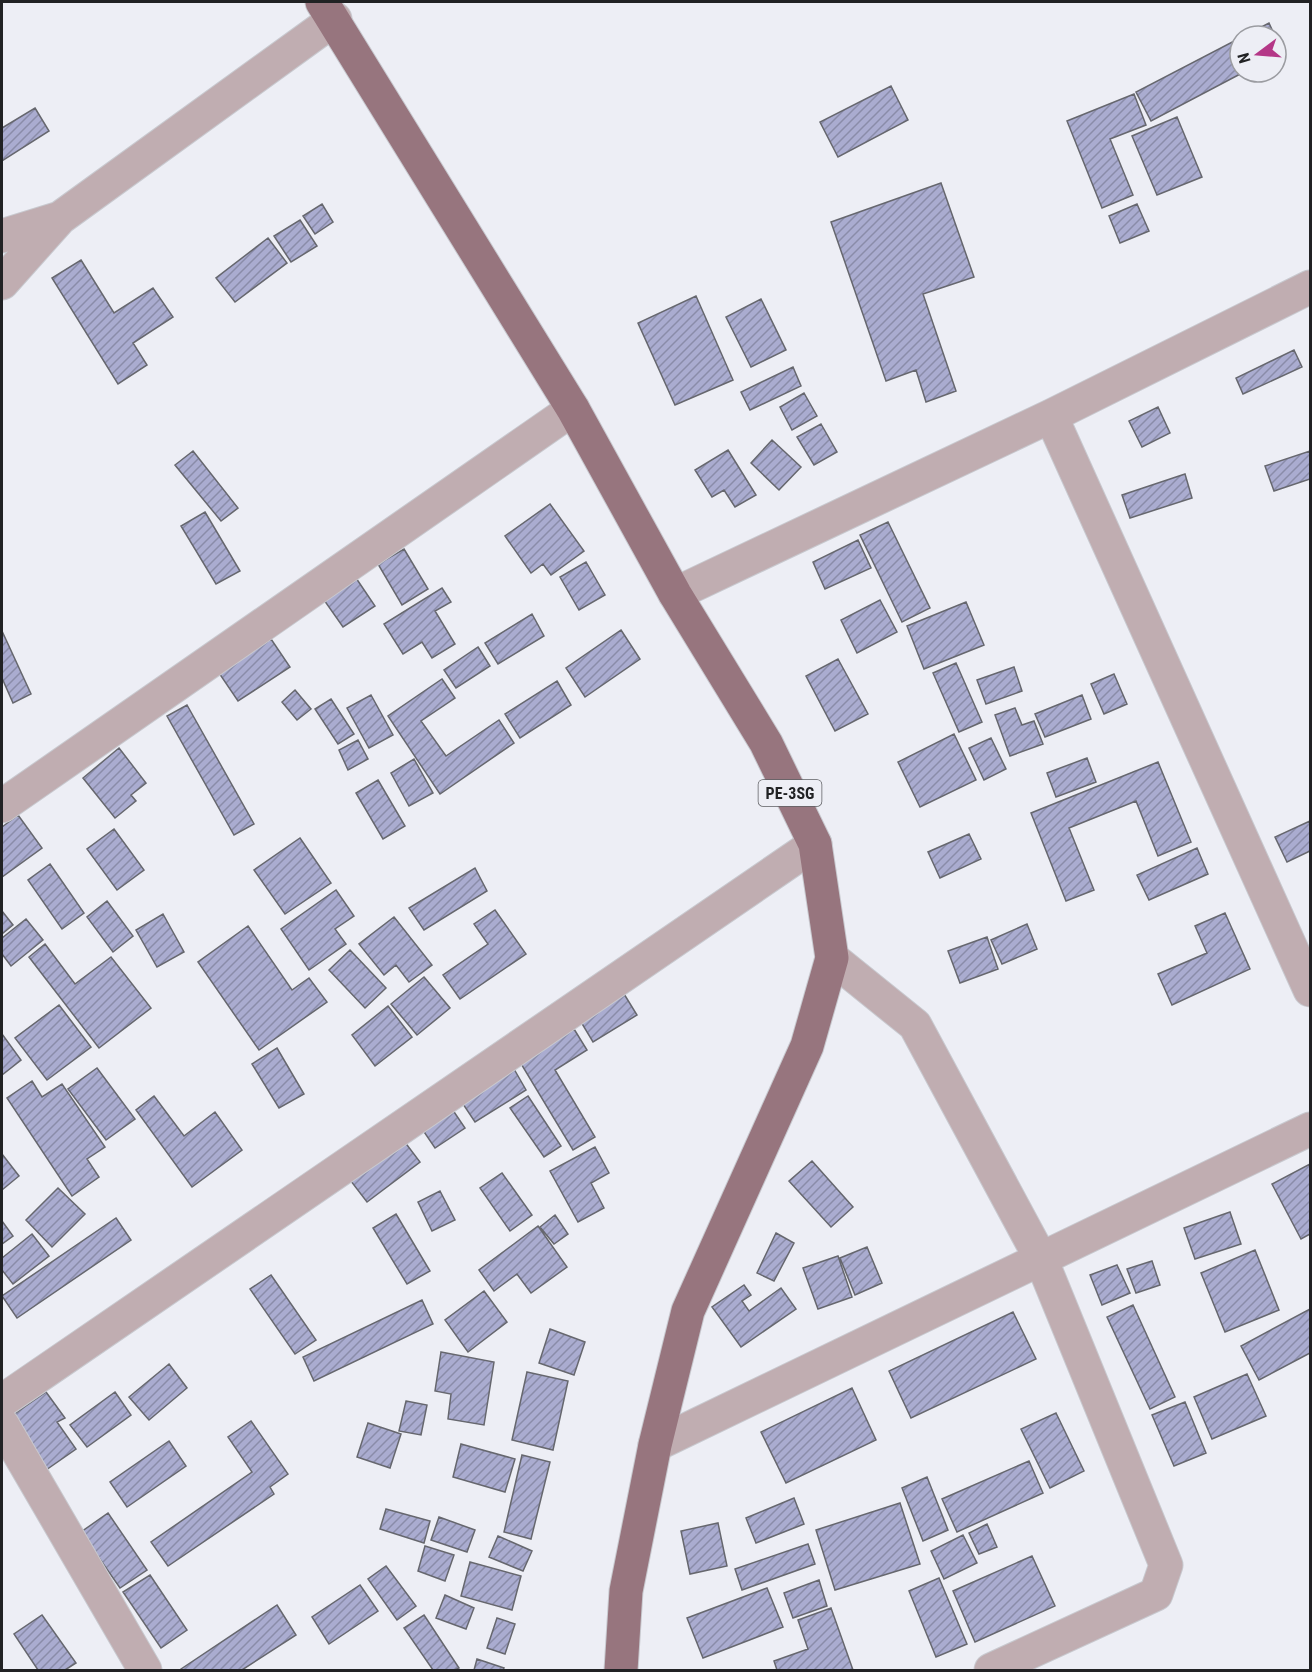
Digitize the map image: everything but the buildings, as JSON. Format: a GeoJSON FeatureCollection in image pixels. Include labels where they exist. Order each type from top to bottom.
{"type":"FeatureCollection","features":[{"type":"Feature","properties":{"kind":"main road","name":"PE-3SG"},"geometry":{"type":"LineString","coordinates":[[328,10],[573,409],[675,594],[766,743],[815,844],[832,958],[807,1046],[688,1311],[655,1445],[626,1591],[621,1671]]}},
{"type":"Feature","properties":{"kind":"street"},"geometry":{"type":"LineString","coordinates":[[2,284],[60,218],[328,10]]}},
{"type":"Feature","properties":{"kind":"street"},"geometry":{"type":"LineString","coordinates":[[2,236],[60,218]]}},
{"type":"Feature","properties":{"kind":"street"},"geometry":{"type":"LineString","coordinates":[[675,594],[1051,416],[1311,287]]}},
{"type":"Feature","properties":{"kind":"street"},"geometry":{"type":"LineString","coordinates":[[2,806],[573,409]]}},
{"type":"Feature","properties":{"kind":"street"},"geometry":{"type":"LineString","coordinates":[[1051,416],[1311,990]]}},
{"type":"Feature","properties":{"kind":"street"},"geometry":{"type":"LineString","coordinates":[[2,1401],[815,844]]}},
{"type":"Feature","properties":{"kind":"street"},"geometry":{"type":"LineString","coordinates":[[832,958],[915,1025],[1041,1259],[1166,1565],[1156,1594],[991,1671]]}},
{"type":"Feature","properties":{"kind":"street"},"geometry":{"type":"LineString","coordinates":[[655,1445],[1311,1129]]}},
{"type":"Feature","properties":{"kind":"street"},"geometry":{"type":"LineString","coordinates":[[2,1424],[145,1671]]}}]}
